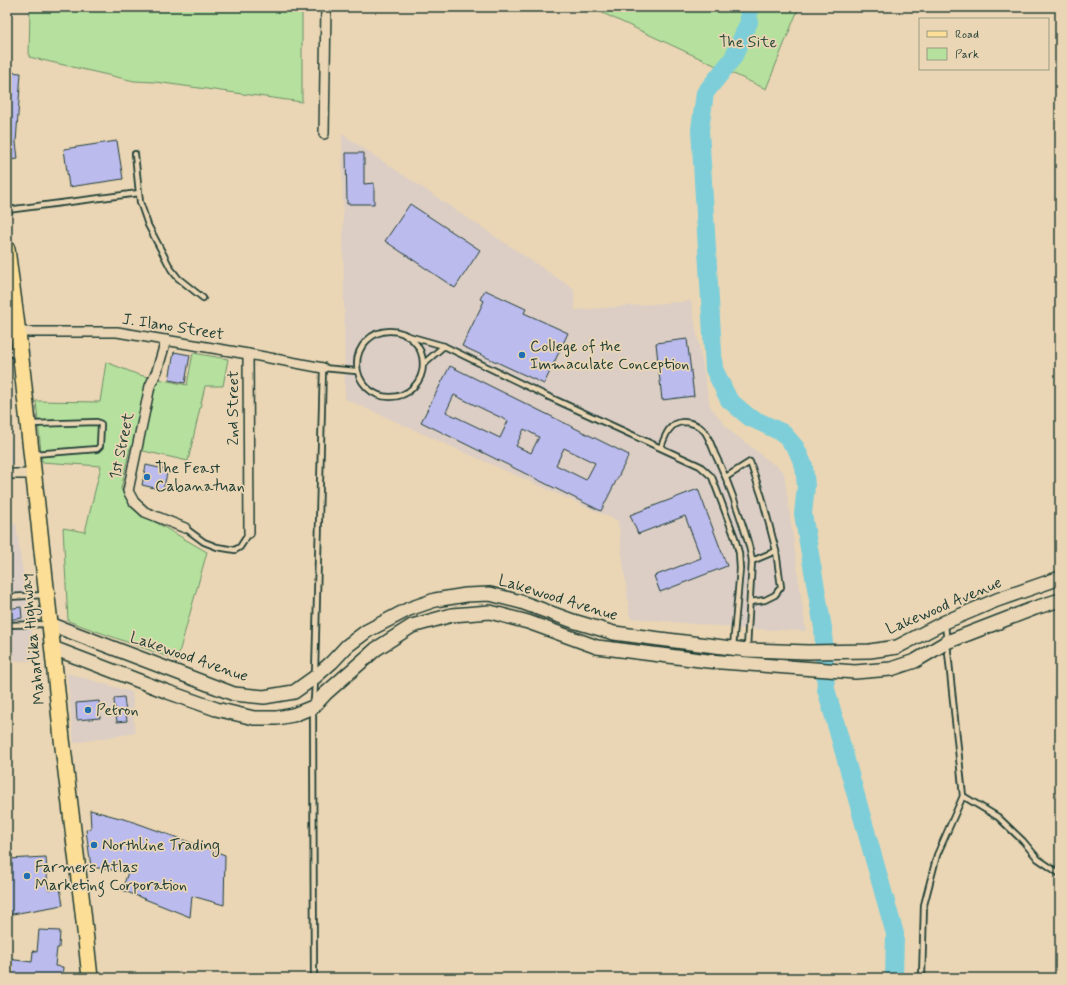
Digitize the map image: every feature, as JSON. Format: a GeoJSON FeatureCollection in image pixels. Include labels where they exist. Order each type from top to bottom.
{"type":"FeatureCollection","features":[{"type":"Feature","properties":{"kind":"main road","name":"Maharlika Highway"},"geometry":{"type":"LineString","coordinates":[[7,248],[10,296],[17,332],[13,352],[27,424],[31,454],[90,978]]}},
{"type":"Feature","properties":{"kind":"main road","name":"Lakewood Avenue"},"geometry":{"type":"LineString","coordinates":[[50,624],[234,694],[264,697],[294,692],[315,677],[347,646],[367,631],[409,609],[435,600],[466,595],[490,594],[522,602],[573,621],[614,633],[746,650],[870,652],[897,647],[945,622],[997,600],[1060,578]]}},
{"type":"Feature","properties":{"kind":"main road","name":"Lakewood Avenue"},"geometry":{"type":"LineString","coordinates":[[53,648],[209,707],[254,718],[277,718],[293,715],[313,707],[325,694],[376,649],[412,626],[452,615],[490,612],[528,622],[597,647],[708,661],[855,672],[891,669],[915,661],[948,642],[1035,608],[1060,600]]}},
{"type":"Feature","properties":{"kind":"street"},"geometry":{"type":"LineString","coordinates":[[324,134],[326,7]]}},
{"type":"Feature","properties":{"kind":"street","name":"J. Ilano Street"},"geometry":{"type":"LineString","coordinates":[[17,332],[117,332],[323,368]]}},
{"type":"Feature","properties":{"kind":"street","name":"1st Street"},"geometry":{"type":"LineString","coordinates":[[166,340],[157,371],[150,386],[128,491],[134,502],[145,512],[185,528]]}},
{"type":"Feature","properties":{"kind":"street","name":"2nd Street"},"geometry":{"type":"LineString","coordinates":[[248,354],[249,533]]}},
{"type":"Feature","properties":{"kind":"street"},"geometry":{"type":"LineString","coordinates":[[7,474],[33,474]]}},
{"type":"Feature","properties":{"kind":"lane"},"geometry":{"type":"LineString","coordinates":[[135,154],[140,202],[148,225],[171,269],[178,278],[203,298]]}},
{"type":"Feature","properties":{"kind":"lane"},"geometry":{"type":"LineString","coordinates":[[7,210],[139,193]]}},
{"type":"Feature","properties":{"kind":"lane"},"geometry":{"type":"LineString","coordinates":[[406,335],[415,342],[421,352],[423,364],[421,376],[415,387],[405,394],[393,398],[380,397],[369,391],[361,382],[356,371],[356,360],[359,350],[374,334],[385,331],[395,331],[444,346],[547,396],[700,466],[712,477],[735,538],[739,553],[740,569],[733,649]]}},
{"type":"Feature","properties":{"kind":"lane"},"geometry":{"type":"LineString","coordinates":[[423,364],[444,346]]}},
{"type":"Feature","properties":{"kind":"lane"},"geometry":{"type":"LineString","coordinates":[[314,978],[313,707],[323,368],[356,371]]}},
{"type":"Feature","properties":{"kind":"lane"},"geometry":{"type":"LineString","coordinates":[[27,424],[98,422],[101,424],[100,446],[97,449],[31,454]]}},
{"type":"Feature","properties":{"kind":"lane"},"geometry":{"type":"LineString","coordinates":[[661,447],[665,434],[671,427],[679,422],[689,422],[698,425],[705,433],[726,477],[751,552],[750,602],[746,650]]}},
{"type":"Feature","properties":{"kind":"lane"},"geometry":{"type":"LineString","coordinates":[[726,477],[750,462],[762,497],[776,551],[780,587],[775,595],[765,600],[750,602]]}},
{"type":"Feature","properties":{"kind":"lane"},"geometry":{"type":"LineString","coordinates":[[185,528],[204,542],[218,547],[235,550],[240,547],[249,533]]}},
{"type":"Feature","properties":{"kind":"lane"},"geometry":{"type":"LineString","coordinates":[[752,561],[776,551]]}},
{"type":"Feature","properties":{"kind":"lane"},"geometry":{"type":"LineString","coordinates":[[7,597],[47,595]]}},
{"type":"Feature","properties":{"kind":"lane"},"geometry":{"type":"LineString","coordinates":[[922,978],[924,905],[937,856],[963,796],[945,622]]}},
{"type":"Feature","properties":{"kind":"lane"},"geometry":{"type":"LineString","coordinates":[[7,625],[50,624]]}},
{"type":"Feature","properties":{"kind":"lane"},"geometry":{"type":"LineString","coordinates":[[963,796],[998,817],[1023,841],[1038,859],[1060,874]]}},
{"type":"Feature","properties":{"kind":"shaded area","name":"College of the Immaculate Conception"},"geometry":{"type":"Polygon","coordinates":[[[342,134],[574,289],[575,310],[691,301],[710,406],[730,431],[784,472],[806,631],[748,629],[630,618],[618,521],[345,399],[342,134]]]}},
{"type":"Feature","properties":{"kind":"shaded area"},"geometry":{"type":"Polygon","coordinates":[[[7,410],[13,464],[7,464],[7,410]]]}},
{"type":"Feature","properties":{"kind":"shaded area"},"geometry":{"type":"Polygon","coordinates":[[[7,524],[16,524],[36,662],[7,660],[7,524]]]}},
{"type":"Feature","properties":{"kind":"shaded area"},"geometry":{"type":"Polygon","coordinates":[[[67,673],[132,692],[135,733],[74,743],[67,673]]]}},
{"type":"Feature","properties":{"kind":"green space"},"geometry":{"type":"Polygon","coordinates":[[[30,7],[302,7],[302,102],[155,82],[134,81],[29,57],[30,7]]]}},
{"type":"Feature","properties":{"kind":"green space","name":"The Site"},"geometry":{"type":"Polygon","coordinates":[[[595,7],[799,7],[766,89],[596,10],[595,7]]]}},
{"type":"Feature","properties":{"kind":"green space"},"geometry":{"type":"Polygon","coordinates":[[[193,353],[228,359],[223,386],[205,386],[188,461],[130,448],[121,489],[129,504],[143,515],[207,552],[177,660],[68,621],[63,528],[85,532],[101,466],[42,462],[36,401],[100,402],[106,362],[139,375],[187,385],[193,353]]]}},
{"type":"Feature","properties":{"kind":"building"},"geometry":{"type":"Polygon","coordinates":[[[7,72],[21,73],[16,142],[18,159],[8,160],[7,146],[7,72]]]}},
{"type":"Feature","properties":{"kind":"building"},"geometry":{"type":"Polygon","coordinates":[[[117,141],[123,179],[69,187],[64,149],[117,141]]]}},
{"type":"Feature","properties":{"kind":"building"},"geometry":{"type":"Polygon","coordinates":[[[346,153],[364,153],[364,184],[374,183],[374,204],[347,204],[346,153]]]}},
{"type":"Feature","properties":{"kind":"building"},"geometry":{"type":"Polygon","coordinates":[[[410,204],[480,250],[455,288],[385,241],[410,204]]]}},
{"type":"Feature","properties":{"kind":"building"},"geometry":{"type":"Polygon","coordinates":[[[485,290],[526,309],[524,313],[568,333],[544,384],[462,346],[484,301],[480,299],[485,290]]]}},
{"type":"Feature","properties":{"kind":"building"},"geometry":{"type":"Polygon","coordinates":[[[687,339],[694,396],[662,400],[656,343],[687,339]]]}},
{"type":"Feature","properties":{"kind":"building"},"geometry":{"type":"Polygon","coordinates":[[[174,352],[190,355],[185,383],[169,380],[174,352]]]}},
{"type":"Feature","properties":{"kind":"building"},"geometry":{"type":"Polygon","coordinates":[[[450,366],[629,455],[601,511],[421,422],[450,366]],[[454,395],[446,412],[500,438],[508,421],[454,395]],[[524,429],[516,446],[531,453],[539,437],[524,429]],[[564,448],[556,465],[586,480],[595,463],[564,448]]]}},
{"type":"Feature","properties":{"kind":"building"},"geometry":{"type":"Polygon","coordinates":[[[146,465],[168,470],[163,490],[142,485],[146,465]]]}},
{"type":"Feature","properties":{"kind":"building"},"geometry":{"type":"Polygon","coordinates":[[[698,489],[727,566],[660,592],[654,576],[701,558],[685,516],[638,534],[630,515],[698,489]]]}},
{"type":"Feature","properties":{"kind":"building"},"geometry":{"type":"Polygon","coordinates":[[[21,607],[22,618],[7,620],[7,609],[21,607]]]}},
{"type":"Feature","properties":{"kind":"building"},"geometry":{"type":"Polygon","coordinates":[[[124,697],[127,721],[117,722],[114,701],[115,698],[124,697]]]}},
{"type":"Feature","properties":{"kind":"building","name":"Petron"},"geometry":{"type":"Polygon","coordinates":[[[99,701],[100,718],[77,720],[76,703],[99,701]]]}},
{"type":"Feature","properties":{"kind":"building"},"geometry":{"type":"Polygon","coordinates":[[[90,810],[131,821],[225,855],[224,905],[192,896],[190,917],[122,890],[128,872],[91,867],[86,830],[91,828],[90,810]]]}},
{"type":"Feature","properties":{"kind":"building","name":"Farmers Atlas Marketing Corporation"},"geometry":{"type":"Polygon","coordinates":[[[46,857],[48,890],[60,888],[63,905],[7,915],[8,859],[46,857]]]}},
{"type":"Feature","properties":{"kind":"building"},"geometry":{"type":"Polygon","coordinates":[[[39,930],[60,931],[59,948],[57,948],[55,966],[63,967],[62,978],[7,978],[7,959],[32,962],[33,951],[37,952],[39,930]]]}},
{"type":"Feature","properties":{"kind":"waterway"},"geometry":{"type":"LineString","coordinates":[[748,7],[749,22],[733,58],[705,93],[700,129],[714,369],[729,400],[749,417],[783,433],[796,448],[804,466],[806,486],[803,514],[823,628],[826,689],[895,934],[894,978]]}},
{"type":"Feature","properties":{"kind":"place","name":"College of the Immaculate Conception"},"geometry":{"type":"Point","coordinates":[522,355]}},
{"type":"Feature","properties":{"kind":"place","name":"The Feast Cabanatuan"},"geometry":{"type":"Point","coordinates":[147,477]}},
{"type":"Feature","properties":{"kind":"place","name":"Petron"},"geometry":{"type":"Point","coordinates":[88,710]}},
{"type":"Feature","properties":{"kind":"place","name":"Northline Trading"},"geometry":{"type":"Point","coordinates":[94,845]}},
{"type":"Feature","properties":{"kind":"place","name":"Farmers Atlas Marketing Corporation"},"geometry":{"type":"Point","coordinates":[27,876]}}]}
